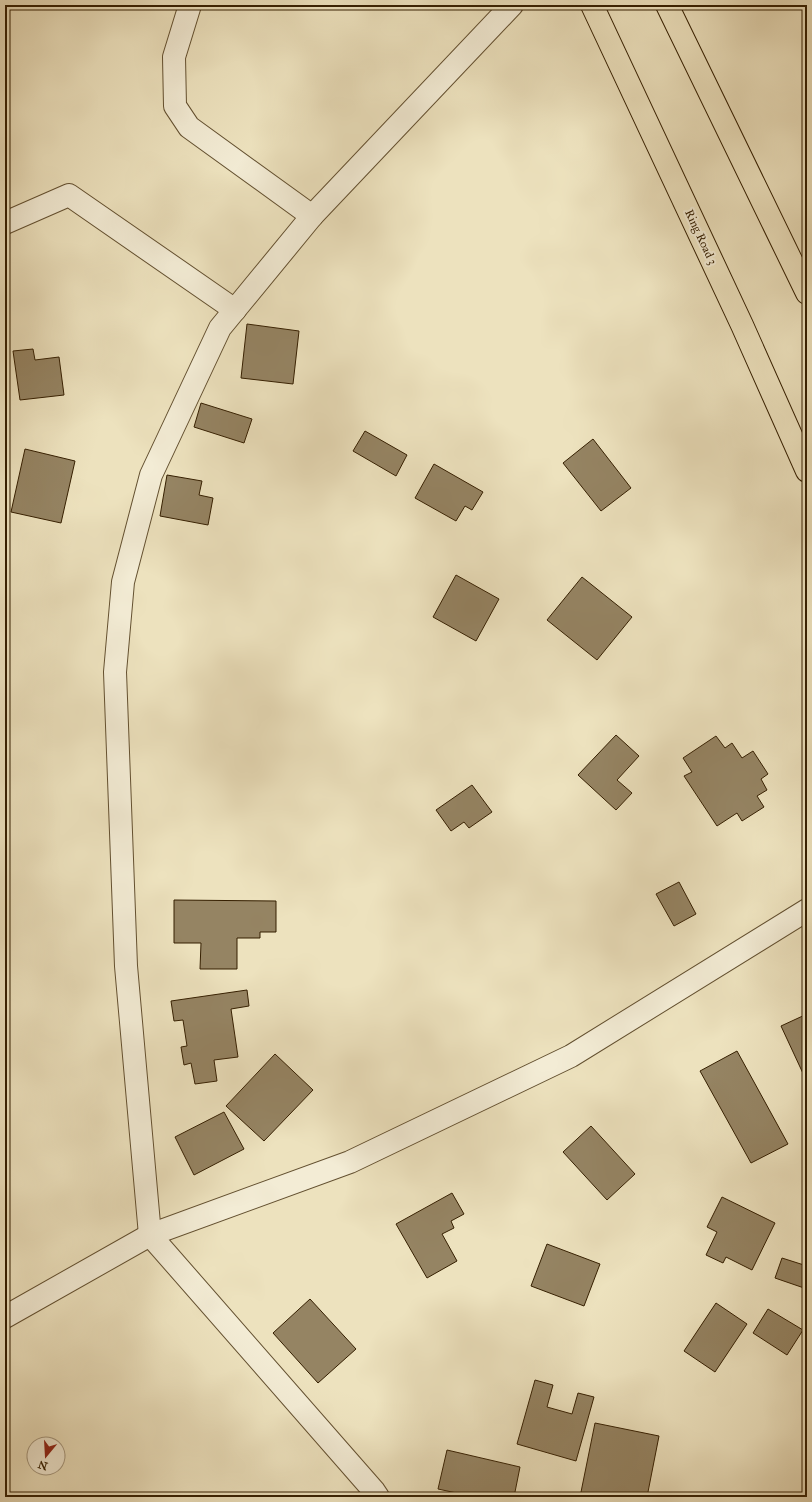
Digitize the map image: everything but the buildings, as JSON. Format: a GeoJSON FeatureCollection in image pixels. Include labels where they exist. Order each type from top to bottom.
{"type":"FeatureCollection","features":[{"type":"Feature","properties":{"kind":"main road","name":"Ring Road 3"},"geometry":{"type":"LineString","coordinates":[[592,5],[742,325],[807,471]]}},
{"type":"Feature","properties":{"kind":"main road"},"geometry":{"type":"LineString","coordinates":[[667,5],[807,293]]}},
{"type":"Feature","properties":{"kind":"street"},"geometry":{"type":"LineString","coordinates":[[190,5],[174,57],[175,106],[189,126],[312,216]]}},
{"type":"Feature","properties":{"kind":"street"},"geometry":{"type":"LineString","coordinates":[[378,1497],[150,1236],[126,966],[115,672],[123,582],[151,476],[220,328],[312,216],[512,5]]}},
{"type":"Feature","properties":{"kind":"street"},"geometry":{"type":"LineString","coordinates":[[5,223],[69,195],[235,310]]}},
{"type":"Feature","properties":{"kind":"street"},"geometry":{"type":"LineString","coordinates":[[5,1317],[150,1236],[350,1162],[572,1056],[807,910]]}}]}
